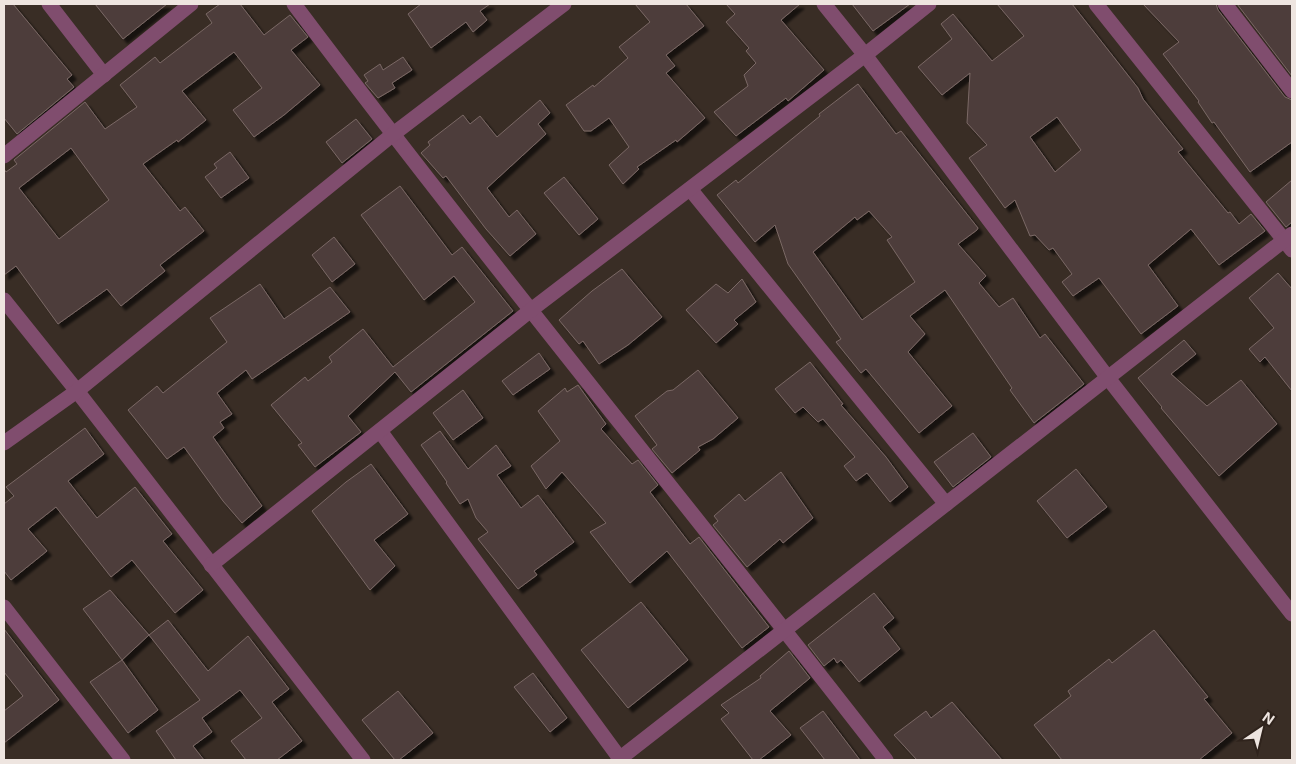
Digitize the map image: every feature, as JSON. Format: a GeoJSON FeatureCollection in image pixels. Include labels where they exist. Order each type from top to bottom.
{"type":"FeatureCollection","features":[{"type":"Feature","properties":{"kind":"street"},"geometry":{"type":"LineString","coordinates":[[49,4],[104,75]]}},
{"type":"Feature","properties":{"kind":"street"},"geometry":{"type":"LineString","coordinates":[[7,148],[104,75],[191,4]]}},
{"type":"Feature","properties":{"kind":"street"},"geometry":{"type":"LineString","coordinates":[[294,4],[392,135],[886,760]]}},
{"type":"Feature","properties":{"kind":"street"},"geometry":{"type":"LineString","coordinates":[[4,443],[77,391],[392,135],[564,4]]}},
{"type":"Feature","properties":{"kind":"street"},"geometry":{"type":"LineString","coordinates":[[824,4],[865,55],[1108,378],[1292,614]]}},
{"type":"Feature","properties":{"kind":"street"},"geometry":{"type":"LineString","coordinates":[[211,565],[531,310],[929,4]]}},
{"type":"Feature","properties":{"kind":"street"},"geometry":{"type":"LineString","coordinates":[[380,431],[620,760],[1108,378],[1290,242],[1096,4]]}},
{"type":"Feature","properties":{"kind":"street"},"geometry":{"type":"LineString","coordinates":[[1225,4],[1292,91]]}},
{"type":"Feature","properties":{"kind":"street"},"geometry":{"type":"LineString","coordinates":[[690,188],[946,504]]}},
{"type":"Feature","properties":{"kind":"street"},"geometry":{"type":"LineString","coordinates":[[4,300],[77,391],[363,760]]}},
{"type":"Feature","properties":{"kind":"street"},"geometry":{"type":"LineString","coordinates":[[4,607],[123,760]]}},
{"type":"Feature","properties":{"kind":"building"},"geometry":{"type":"Polygon","coordinates":[[[4,4],[13,4],[72,75],[67,79],[74,87],[17,134],[4,118],[4,4]]]}},
{"type":"Feature","properties":{"kind":"building"},"geometry":{"type":"Polygon","coordinates":[[[95,4],[167,4],[123,39],[95,4]]]}},
{"type":"Feature","properties":{"kind":"building"},"geometry":{"type":"Polygon","coordinates":[[[220,4],[240,4],[264,35],[290,15],[308,37],[291,50],[320,85],[254,137],[233,110],[262,88],[234,52],[182,91],[206,120],[178,142],[177,140],[143,164],[180,211],[185,207],[204,231],[160,265],[165,271],[121,306],[107,289],[58,324],[16,266],[4,275],[4,169],[6,172],[17,164],[14,160],[85,102],[105,129],[137,107],[120,85],[155,57],[160,63],[212,23],[206,14],[220,4]],[[71,148],[19,188],[59,239],[109,200],[71,148]]]}},
{"type":"Feature","properties":{"kind":"building"},"geometry":{"type":"Polygon","coordinates":[[[421,4],[490,4],[480,11],[487,20],[473,32],[466,22],[431,48],[408,14],[421,4]]]}},
{"type":"Feature","properties":{"kind":"building"},"geometry":{"type":"Polygon","coordinates":[[[635,4],[686,4],[704,26],[666,55],[675,66],[666,73],[705,118],[677,142],[676,140],[637,167],[639,169],[623,184],[609,165],[629,147],[609,118],[591,131],[584,131],[566,105],[593,85],[594,87],[628,58],[619,47],[650,22],[635,4]]]}},
{"type":"Feature","properties":{"kind":"building"},"geometry":{"type":"Polygon","coordinates":[[[726,4],[800,4],[781,20],[824,70],[788,101],[786,98],[736,136],[714,112],[748,86],[744,75],[756,63],[746,51],[749,48],[726,22],[735,14],[726,4]]]}},
{"type":"Feature","properties":{"kind":"building"},"geometry":{"type":"Polygon","coordinates":[[[852,4],[910,4],[873,31],[852,4]]]}},
{"type":"Feature","properties":{"kind":"building"},"geometry":{"type":"Polygon","coordinates":[[[997,4],[1072,4],[1183,149],[1178,152],[1228,213],[1230,212],[1239,224],[1251,214],[1265,231],[1219,265],[1191,229],[1148,265],[1178,306],[1141,334],[1099,278],[1073,296],[1062,282],[1072,274],[1053,248],[1049,250],[1035,235],[1030,236],[1015,200],[1005,208],[969,158],[987,145],[967,123],[970,73],[942,95],[918,67],[952,39],[941,24],[953,14],[992,61],[1024,36],[997,4]],[[1057,117],[1030,137],[1055,172],[1081,150],[1057,117]]]}},
{"type":"Feature","properties":{"kind":"building"},"geometry":{"type":"Polygon","coordinates":[[[1143,4],[1216,4],[1218,10],[1285,97],[1292,100],[1292,142],[1250,172],[1214,122],[1212,123],[1199,101],[1163,54],[1179,42],[1143,4]]]}},
{"type":"Feature","properties":{"kind":"building"},"geometry":{"type":"Polygon","coordinates":[[[1237,4],[1292,4],[1292,76],[1237,4]]]}},
{"type":"Feature","properties":{"kind":"building"},"geometry":{"type":"Polygon","coordinates":[[[403,57],[412,70],[392,83],[395,88],[378,98],[365,83],[368,81],[364,75],[380,64],[383,70],[403,57]]]}},
{"type":"Feature","properties":{"kind":"building"},"geometry":{"type":"Polygon","coordinates":[[[858,84],[896,134],[901,131],[978,228],[958,244],[986,276],[979,283],[999,307],[1013,298],[1040,338],[1045,334],[1084,384],[1034,423],[1010,390],[1012,388],[945,290],[910,316],[925,334],[908,352],[952,406],[919,433],[866,369],[861,373],[836,342],[841,339],[788,264],[775,225],[755,242],[717,195],[736,180],[738,183],[820,116],[819,114],[858,84]],[[869,211],[857,220],[855,217],[813,252],[862,320],[915,282],[887,240],[892,237],[869,211]]]}},
{"type":"Feature","properties":{"kind":"building"},"geometry":{"type":"Polygon","coordinates":[[[540,100],[550,113],[538,124],[546,134],[487,188],[509,217],[517,210],[536,234],[510,256],[486,229],[446,176],[443,178],[421,153],[430,145],[428,142],[463,115],[470,124],[480,116],[497,137],[540,100]]]}},
{"type":"Feature","properties":{"kind":"building"},"geometry":{"type":"Polygon","coordinates":[[[356,119],[372,139],[342,163],[326,142],[356,119]]]}},
{"type":"Feature","properties":{"kind":"building"},"geometry":{"type":"Polygon","coordinates":[[[230,152],[249,178],[221,198],[205,177],[217,168],[214,164],[230,152]]]}},
{"type":"Feature","properties":{"kind":"building"},"geometry":{"type":"Polygon","coordinates":[[[564,177],[598,219],[579,235],[544,193],[564,177]]]}},
{"type":"Feature","properties":{"kind":"building"},"geometry":{"type":"Polygon","coordinates":[[[1292,180],[1292,222],[1286,227],[1266,202],[1292,180]]]}},
{"type":"Feature","properties":{"kind":"building"},"geometry":{"type":"Polygon","coordinates":[[[400,186],[452,255],[462,247],[513,311],[411,392],[395,372],[348,416],[361,432],[315,467],[298,445],[302,443],[271,405],[305,377],[308,381],[332,362],[329,357],[363,329],[393,367],[475,302],[454,276],[424,300],[361,215],[400,186]]]}},
{"type":"Feature","properties":{"kind":"building"},"geometry":{"type":"Polygon","coordinates":[[[334,237],[355,264],[332,282],[312,255],[334,237]]]}},
{"type":"Feature","properties":{"kind":"building"},"geometry":{"type":"Polygon","coordinates":[[[622,269],[662,317],[628,345],[599,364],[583,341],[579,344],[559,320],[592,291],[622,269]]]}},
{"type":"Feature","properties":{"kind":"building"},"geometry":{"type":"Polygon","coordinates":[[[1278,273],[1292,289],[1292,391],[1265,357],[1260,362],[1249,349],[1274,328],[1249,298],[1278,273]]]}},
{"type":"Feature","properties":{"kind":"building"},"geometry":{"type":"Polygon","coordinates":[[[742,279],[756,302],[734,320],[738,324],[716,343],[686,310],[716,284],[728,293],[742,279]]]}},
{"type":"Feature","properties":{"kind":"building"},"geometry":{"type":"Polygon","coordinates":[[[260,284],[284,319],[330,287],[350,312],[252,379],[246,370],[217,393],[232,414],[220,422],[224,428],[213,437],[262,506],[242,523],[223,501],[184,447],[167,459],[128,410],[157,386],[163,393],[227,342],[210,318],[260,284]]]}},
{"type":"Feature","properties":{"kind":"building"},"geometry":{"type":"Polygon","coordinates":[[[1184,340],[1196,354],[1171,374],[1207,406],[1241,380],[1277,424],[1219,476],[1138,378],[1184,340]]]}},
{"type":"Feature","properties":{"kind":"building"},"geometry":{"type":"Polygon","coordinates":[[[539,353],[550,369],[513,395],[502,381],[539,353]]]}},
{"type":"Feature","properties":{"kind":"building"},"geometry":{"type":"Polygon","coordinates":[[[810,362],[843,404],[841,405],[886,457],[908,487],[890,502],[867,473],[856,481],[844,466],[855,457],[823,419],[818,422],[803,407],[795,413],[775,389],[810,362]]]}},
{"type":"Feature","properties":{"kind":"building"},"geometry":{"type":"Polygon","coordinates":[[[698,370],[738,418],[713,439],[698,447],[700,450],[672,473],[652,449],[657,445],[635,416],[698,370]]]}},
{"type":"Feature","properties":{"kind":"building"},"geometry":{"type":"Polygon","coordinates":[[[578,385],[606,424],[601,429],[632,464],[638,460],[658,485],[650,492],[690,544],[699,537],[769,627],[742,648],[667,551],[630,583],[590,532],[606,523],[562,472],[546,489],[531,466],[560,441],[538,411],[565,388],[567,392],[578,385]]]}},
{"type":"Feature","properties":{"kind":"building"},"geometry":{"type":"Polygon","coordinates":[[[463,390],[483,418],[453,440],[433,413],[463,390]]]}},
{"type":"Feature","properties":{"kind":"building"},"geometry":{"type":"Polygon","coordinates":[[[85,428],[104,454],[68,481],[97,518],[135,487],[172,534],[163,541],[203,590],[175,613],[132,560],[111,577],[56,507],[28,529],[47,551],[11,580],[4,571],[4,504],[14,496],[6,487],[85,428]]]}},
{"type":"Feature","properties":{"kind":"building"},"geometry":{"type":"Polygon","coordinates":[[[440,431],[468,469],[496,445],[511,466],[497,475],[521,508],[538,495],[574,542],[534,571],[537,575],[518,589],[478,539],[488,532],[476,518],[468,499],[460,504],[421,445],[440,431]]]}},
{"type":"Feature","properties":{"kind":"building"},"geometry":{"type":"Polygon","coordinates":[[[973,433],[991,457],[953,487],[934,462],[973,433]]]}},
{"type":"Feature","properties":{"kind":"building"},"geometry":{"type":"Polygon","coordinates":[[[371,464],[408,514],[374,540],[395,566],[370,590],[312,511],[371,464]]]}},
{"type":"Feature","properties":{"kind":"building"},"geometry":{"type":"Polygon","coordinates":[[[1076,469],[1107,507],[1067,538],[1037,501],[1076,469]]]}},
{"type":"Feature","properties":{"kind":"building"},"geometry":{"type":"Polygon","coordinates":[[[781,472],[813,518],[783,543],[780,539],[747,567],[713,525],[718,521],[714,516],[739,494],[745,501],[781,472]]]}},
{"type":"Feature","properties":{"kind":"building"},"geometry":{"type":"Polygon","coordinates":[[[110,590],[149,635],[122,660],[83,609],[110,590]]]}},
{"type":"Feature","properties":{"kind":"building"},"geometry":{"type":"Polygon","coordinates":[[[874,593],[894,618],[883,627],[900,649],[859,682],[841,660],[837,663],[834,658],[824,666],[808,645],[874,593]]]}},
{"type":"Feature","properties":{"kind":"building"},"geometry":{"type":"Polygon","coordinates":[[[641,602],[688,660],[628,708],[581,650],[641,602]]]}},
{"type":"Feature","properties":{"kind":"building"},"geometry":{"type":"Polygon","coordinates":[[[168,620],[208,671],[248,636],[289,689],[272,702],[302,741],[277,760],[246,760],[231,741],[262,718],[240,690],[202,718],[212,732],[193,746],[204,760],[176,760],[156,731],[200,700],[149,635],[168,620]]]}},
{"type":"Feature","properties":{"kind":"building"},"geometry":{"type":"Polygon","coordinates":[[[4,629],[59,700],[4,743],[4,711],[23,696],[4,672],[4,629]]]}},
{"type":"Feature","properties":{"kind":"building"},"geometry":{"type":"Polygon","coordinates":[[[1154,630],[1208,697],[1204,699],[1232,733],[1199,760],[1062,760],[1034,725],[1071,696],[1068,691],[1109,659],[1112,663],[1154,630]]]}},
{"type":"Feature","properties":{"kind":"building"},"geometry":{"type":"Polygon","coordinates":[[[789,651],[810,678],[770,711],[791,735],[759,760],[753,760],[721,719],[729,713],[721,705],[761,678],[760,676],[789,651]]]}},
{"type":"Feature","properties":{"kind":"building"},"geometry":{"type":"Polygon","coordinates":[[[122,660],[158,710],[128,733],[90,682],[122,660]]]}},
{"type":"Feature","properties":{"kind":"building"},"geometry":{"type":"Polygon","coordinates":[[[533,673],[567,718],[550,732],[514,687],[533,673]]]}},
{"type":"Feature","properties":{"kind":"building"},"geometry":{"type":"Polygon","coordinates":[[[398,691],[433,733],[399,760],[395,760],[362,720],[398,691]]]}},
{"type":"Feature","properties":{"kind":"building"},"geometry":{"type":"Polygon","coordinates":[[[952,702],[1002,760],[917,760],[894,735],[926,711],[931,718],[952,702]]]}},
{"type":"Feature","properties":{"kind":"building"},"geometry":{"type":"Polygon","coordinates":[[[823,711],[860,760],[825,760],[800,728],[823,711]]]}}]}
